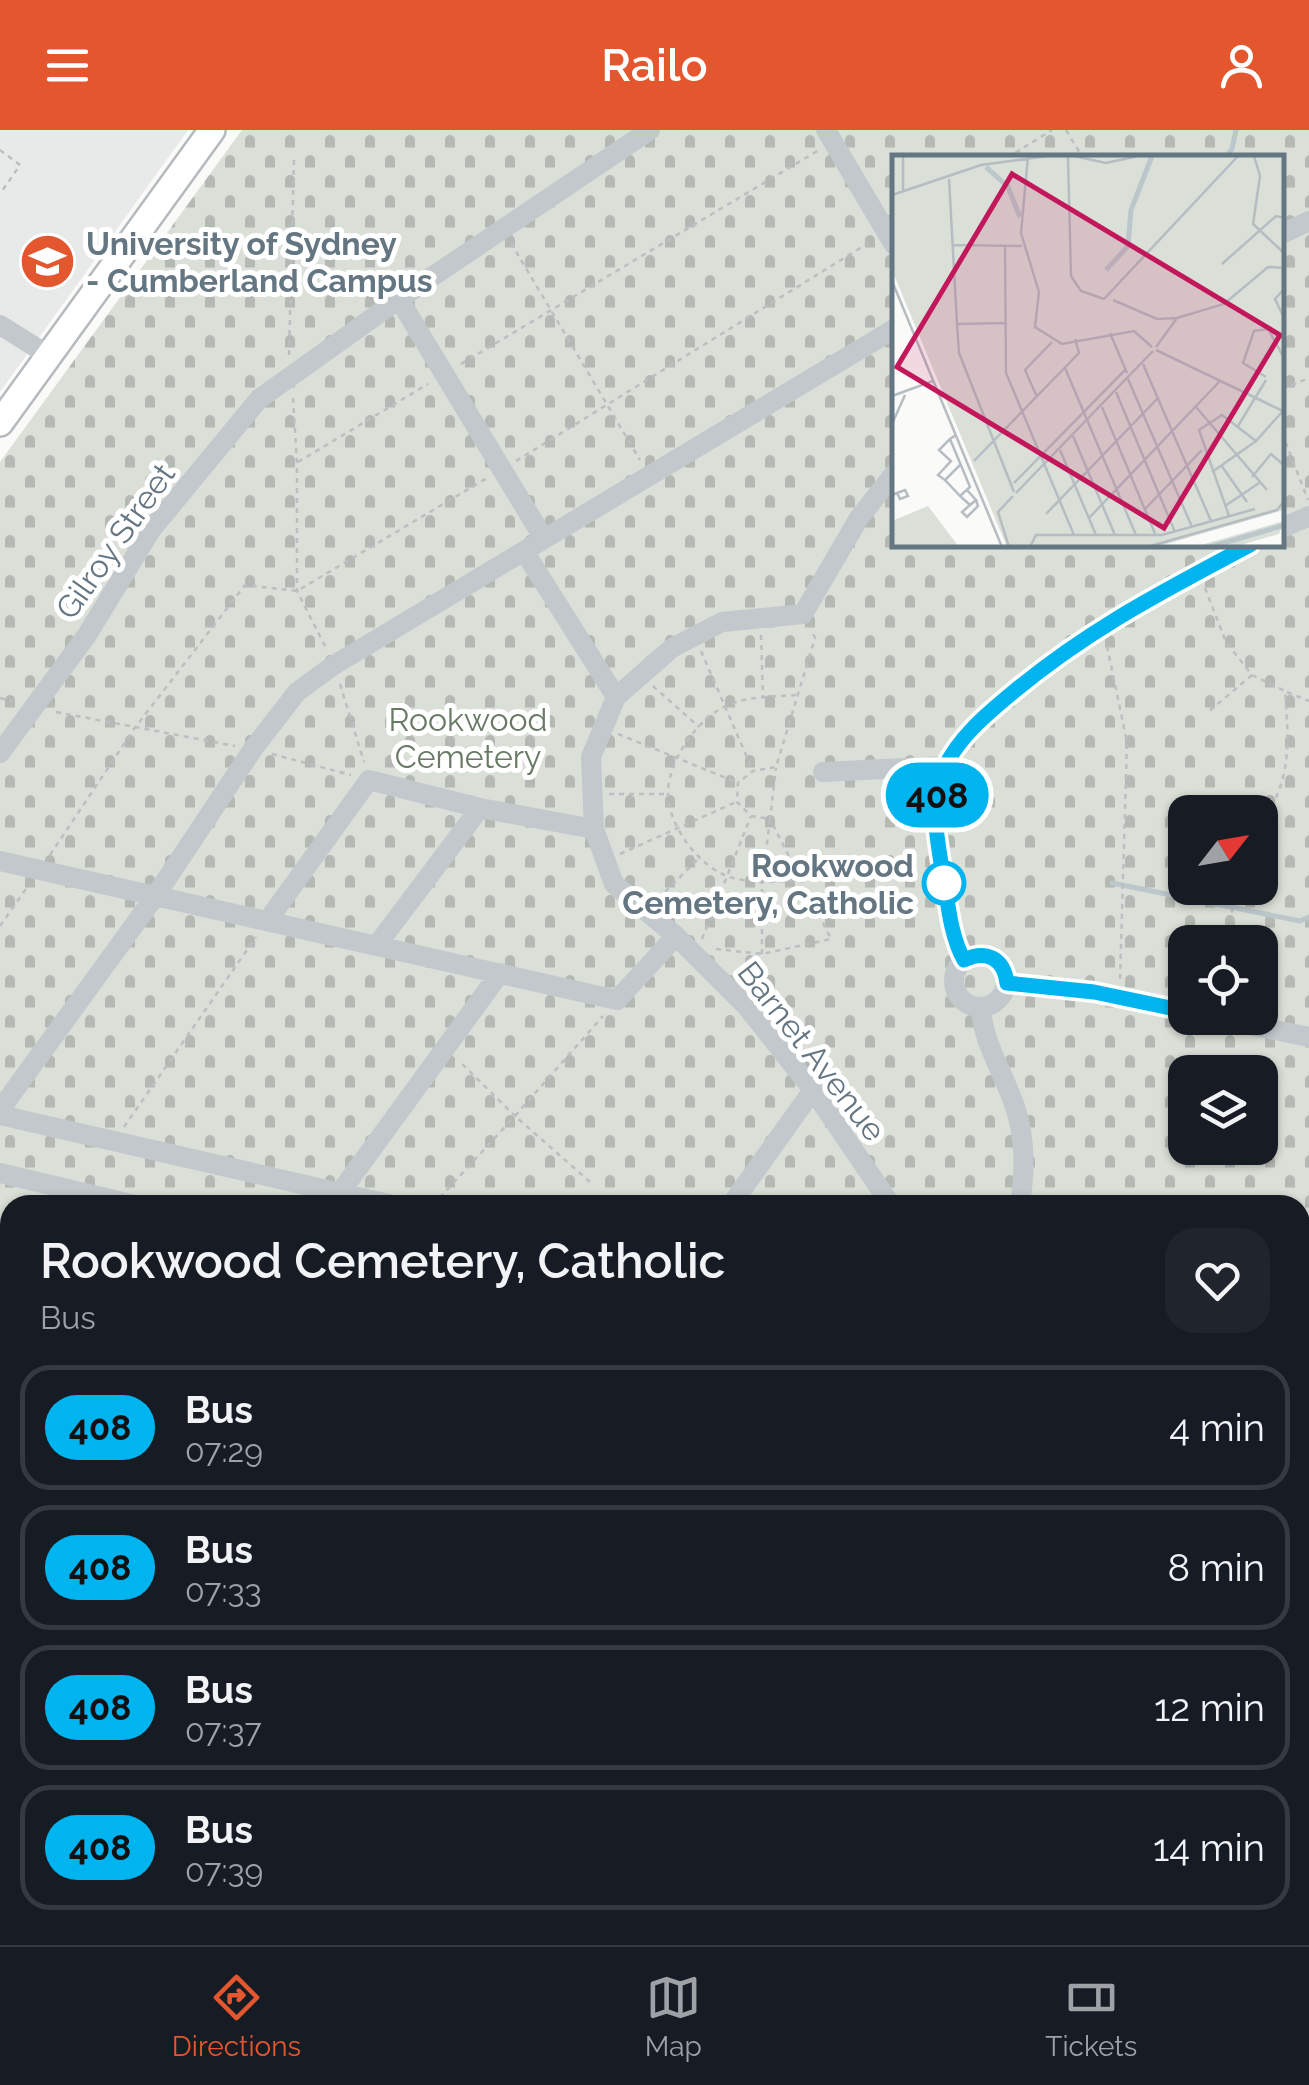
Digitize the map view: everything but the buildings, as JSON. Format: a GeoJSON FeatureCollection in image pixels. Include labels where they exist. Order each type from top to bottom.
{"type":"FeatureCollection","features":[{"type":"Feature","properties":{"kind":"main road"},"geometry":{"type":"LineString","coordinates":[[0,423],[212,130]]}},
{"type":"Feature","properties":{"kind":"street"},"geometry":{"type":"LineString","coordinates":[[503,229],[650,130]]}},
{"type":"Feature","properties":{"kind":"street"},"geometry":{"type":"LineString","coordinates":[[830,136],[890,238]]}},
{"type":"Feature","properties":{"kind":"street"},"geometry":{"type":"LineString","coordinates":[[1284,233],[1309,221]]}},
{"type":"Feature","properties":{"kind":"street","name":"Gilroy Street"},"geometry":{"type":"LineString","coordinates":[[0,753],[88,635],[151,530],[259,399],[291,373],[503,229]]}},
{"type":"Feature","properties":{"kind":"street"},"geometry":{"type":"LineString","coordinates":[[399,299],[544,539]]}},
{"type":"Feature","properties":{"kind":"street"},"geometry":{"type":"LineString","coordinates":[[0,325],[48,355]]}},
{"type":"Feature","properties":{"kind":"street"},"geometry":{"type":"LineString","coordinates":[[324,1195],[0,1113],[156,895],[253,749],[298,692],[334,666],[892,331]]}},
{"type":"Feature","properties":{"kind":"street"},"geometry":{"type":"LineString","coordinates":[[802,614],[858,518],[892,476]]}},
{"type":"Feature","properties":{"kind":"street"},"geometry":{"type":"LineString","coordinates":[[1284,527],[1309,516]]}},
{"type":"Feature","properties":{"kind":"street"},"geometry":{"type":"LineString","coordinates":[[964,960],[936,831],[937,796],[946,766],[963,740],[1002,702],[1102,626],[1244,548]]}},
{"type":"Feature","properties":{"kind":"street"},"geometry":{"type":"LineString","coordinates":[[524,551],[616,697]]}},
{"type":"Feature","properties":{"kind":"street","name":"Barnet Avenue"},"geometry":{"type":"LineString","coordinates":[[802,614],[722,622],[672,648],[616,697],[591,757],[594,829],[614,884],[676,936],[746,1007],[813,1090],[884,1195]]}},
{"type":"Feature","properties":{"kind":"street"},"geometry":{"type":"LineString","coordinates":[[823,772],[946,766]]}},
{"type":"Feature","properties":{"kind":"street"},"geometry":{"type":"LineString","coordinates":[[268,920],[370,780],[480,808],[594,829]]}},
{"type":"Feature","properties":{"kind":"street"},"geometry":{"type":"LineString","coordinates":[[378,945],[480,808]]}},
{"type":"Feature","properties":{"kind":"street"},"geometry":{"type":"LineString","coordinates":[[0,861],[618,1000],[676,936]]}},
{"type":"Feature","properties":{"kind":"street"},"geometry":{"type":"LineString","coordinates":[[984,954],[996,960],[1007,983],[998,1000],[981,1007],[963,1000],[956,989],[956,970],[964,960],[984,954]]}},
{"type":"Feature","properties":{"kind":"street"},"geometry":{"type":"LineString","coordinates":[[338,1195],[500,974]]}},
{"type":"Feature","properties":{"kind":"street"},"geometry":{"type":"LineString","coordinates":[[1007,983],[1168,1008]]}},
{"type":"Feature","properties":{"kind":"street"},"geometry":{"type":"LineString","coordinates":[[981,1007],[986,1036],[1014,1102],[1022,1136],[1021,1195]]}},
{"type":"Feature","properties":{"kind":"street"},"geometry":{"type":"LineString","coordinates":[[1278,1031],[1309,1037]]}},
{"type":"Feature","properties":{"kind":"street"},"geometry":{"type":"LineString","coordinates":[[738,1195],[813,1090]]}},
{"type":"Feature","properties":{"kind":"street"},"geometry":{"type":"LineString","coordinates":[[0,1174],[61,1195]]}},
{"type":"Feature","properties":{"kind":"path"},"geometry":{"type":"LineString","coordinates":[[1013,155],[1052,130]]}},
{"type":"Feature","properties":{"kind":"path"},"geometry":{"type":"LineString","coordinates":[[1066,130],[1081,155]]}},
{"type":"Feature","properties":{"kind":"path"},"geometry":{"type":"LineString","coordinates":[[297,463],[830,136]]}},
{"type":"Feature","properties":{"kind":"path"},"geometry":{"type":"LineString","coordinates":[[0,150],[20,166],[0,194]]}},
{"type":"Feature","properties":{"kind":"path"},"geometry":{"type":"LineString","coordinates":[[294,157],[288,299],[297,463],[297,591],[334,666],[370,780]]}},
{"type":"Feature","properties":{"kind":"path"},"geometry":{"type":"LineString","coordinates":[[503,229],[650,476]]}},
{"type":"Feature","properties":{"kind":"path"},"geometry":{"type":"LineString","coordinates":[[0,926],[134,728],[244,586],[297,591],[890,238]]}},
{"type":"Feature","properties":{"kind":"path"},"geometry":{"type":"LineString","coordinates":[[1284,389],[1309,378]]}},
{"type":"Feature","properties":{"kind":"path"},"geometry":{"type":"LineString","coordinates":[[1284,438],[1309,502]]}},
{"type":"Feature","properties":{"kind":"path"},"geometry":{"type":"LineString","coordinates":[[1199,572],[1226,642],[1252,675],[1309,701]]}},
{"type":"Feature","properties":{"kind":"path"},"geometry":{"type":"LineString","coordinates":[[762,954],[762,883],[776,767],[815,638],[802,614]]}},
{"type":"Feature","properties":{"kind":"path"},"geometry":{"type":"LineString","coordinates":[[760,618],[763,698]]}},
{"type":"Feature","properties":{"kind":"path"},"geometry":{"type":"LineString","coordinates":[[1102,626],[1127,742],[1119,998]]}},
{"type":"Feature","properties":{"kind":"path"},"geometry":{"type":"LineString","coordinates":[[694,636],[753,771]]}},
{"type":"Feature","properties":{"kind":"path"},"geometry":{"type":"LineString","coordinates":[[641,674],[699,727]]}},
{"type":"Feature","properties":{"kind":"path"},"geometry":{"type":"LineString","coordinates":[[1207,713],[1252,675]]}},
{"type":"Feature","properties":{"kind":"path"},"geometry":{"type":"LineString","coordinates":[[1277,795],[1290,753],[1285,691]]}},
{"type":"Feature","properties":{"kind":"path"},"geometry":{"type":"LineString","coordinates":[[797,694],[726,706],[699,727],[676,758],[668,794],[678,829],[699,858],[727,876],[762,883],[800,880]]}},
{"type":"Feature","properties":{"kind":"path"},"geometry":{"type":"LineString","coordinates":[[0,698],[253,749],[370,780]]}},
{"type":"Feature","properties":{"kind":"path"},"geometry":{"type":"LineString","coordinates":[[603,727],[738,783]]}},
{"type":"Feature","properties":{"kind":"path"},"geometry":{"type":"LineString","coordinates":[[736,802],[738,783],[753,771],[776,767]]}},
{"type":"Feature","properties":{"kind":"path"},"geometry":{"type":"LineString","coordinates":[[592,794],[668,794]]}},
{"type":"Feature","properties":{"kind":"path"},"geometry":{"type":"LineString","coordinates":[[736,802],[751,816],[770,819]]}},
{"type":"Feature","properties":{"kind":"path"},"geometry":{"type":"LineString","coordinates":[[605,860],[736,802]]}},
{"type":"Feature","properties":{"kind":"path"},"geometry":{"type":"LineString","coordinates":[[676,936],[699,945],[751,816]]}},
{"type":"Feature","properties":{"kind":"path"},"geometry":{"type":"LineString","coordinates":[[707,948],[762,954],[830,940],[770,819]]}},
{"type":"Feature","properties":{"kind":"path"},"geometry":{"type":"LineString","coordinates":[[646,911],[699,858]]}},
{"type":"Feature","properties":{"kind":"path"},"geometry":{"type":"LineString","coordinates":[[114,1141],[268,920]]}},
{"type":"Feature","properties":{"kind":"path"},"geometry":{"type":"LineString","coordinates":[[442,1195],[618,1000]]}},
{"type":"Feature","properties":{"kind":"path"},"geometry":{"type":"LineString","coordinates":[[445,1049],[590,1182]]}},
{"type":"Feature","properties":{"kind":"shaded area","name":"University of Sydney - Cumberland Campus"},"geometry":{"type":"Polygon","coordinates":[[[0,130],[188,130],[0,392],[0,130]]]}},
{"type":"Feature","properties":{"kind":"green space","name":"Rookwood Cemetery"},"geometry":{"type":"Polygon","coordinates":[[[242,130],[1309,130],[1309,1195],[0,1195],[0,462],[242,130]]]}},
{"type":"Feature","properties":{"kind":"waterway"},"geometry":{"type":"LineString","coordinates":[[1227,155],[1236,130]]}},
{"type":"Feature","properties":{"kind":"waterway"},"geometry":{"type":"LineString","coordinates":[[1112,883],[1300,921],[1309,917]]}},
{"type":"Feature","properties":{"kind":"bus line","name":"408"},"geometry":{"type":"LineString","coordinates":[[1168,1007],[1094,992],[1007,983],[996,960],[984,954],[964,960],[938,852],[937,796],[946,766],[963,740],[1037,672],[1134,606],[1244,548]]}},
{"type":"Feature","properties":{"kind":"place","name":"University of Sydney - Cumberland Campus"},"geometry":{"type":"Point","coordinates":[47,261]}},
{"type":"Feature","properties":{"kind":"place","name":"Rookwood Cemetery, Catholic"},"geometry":{"type":"Point","coordinates":[944,883]}}]}
